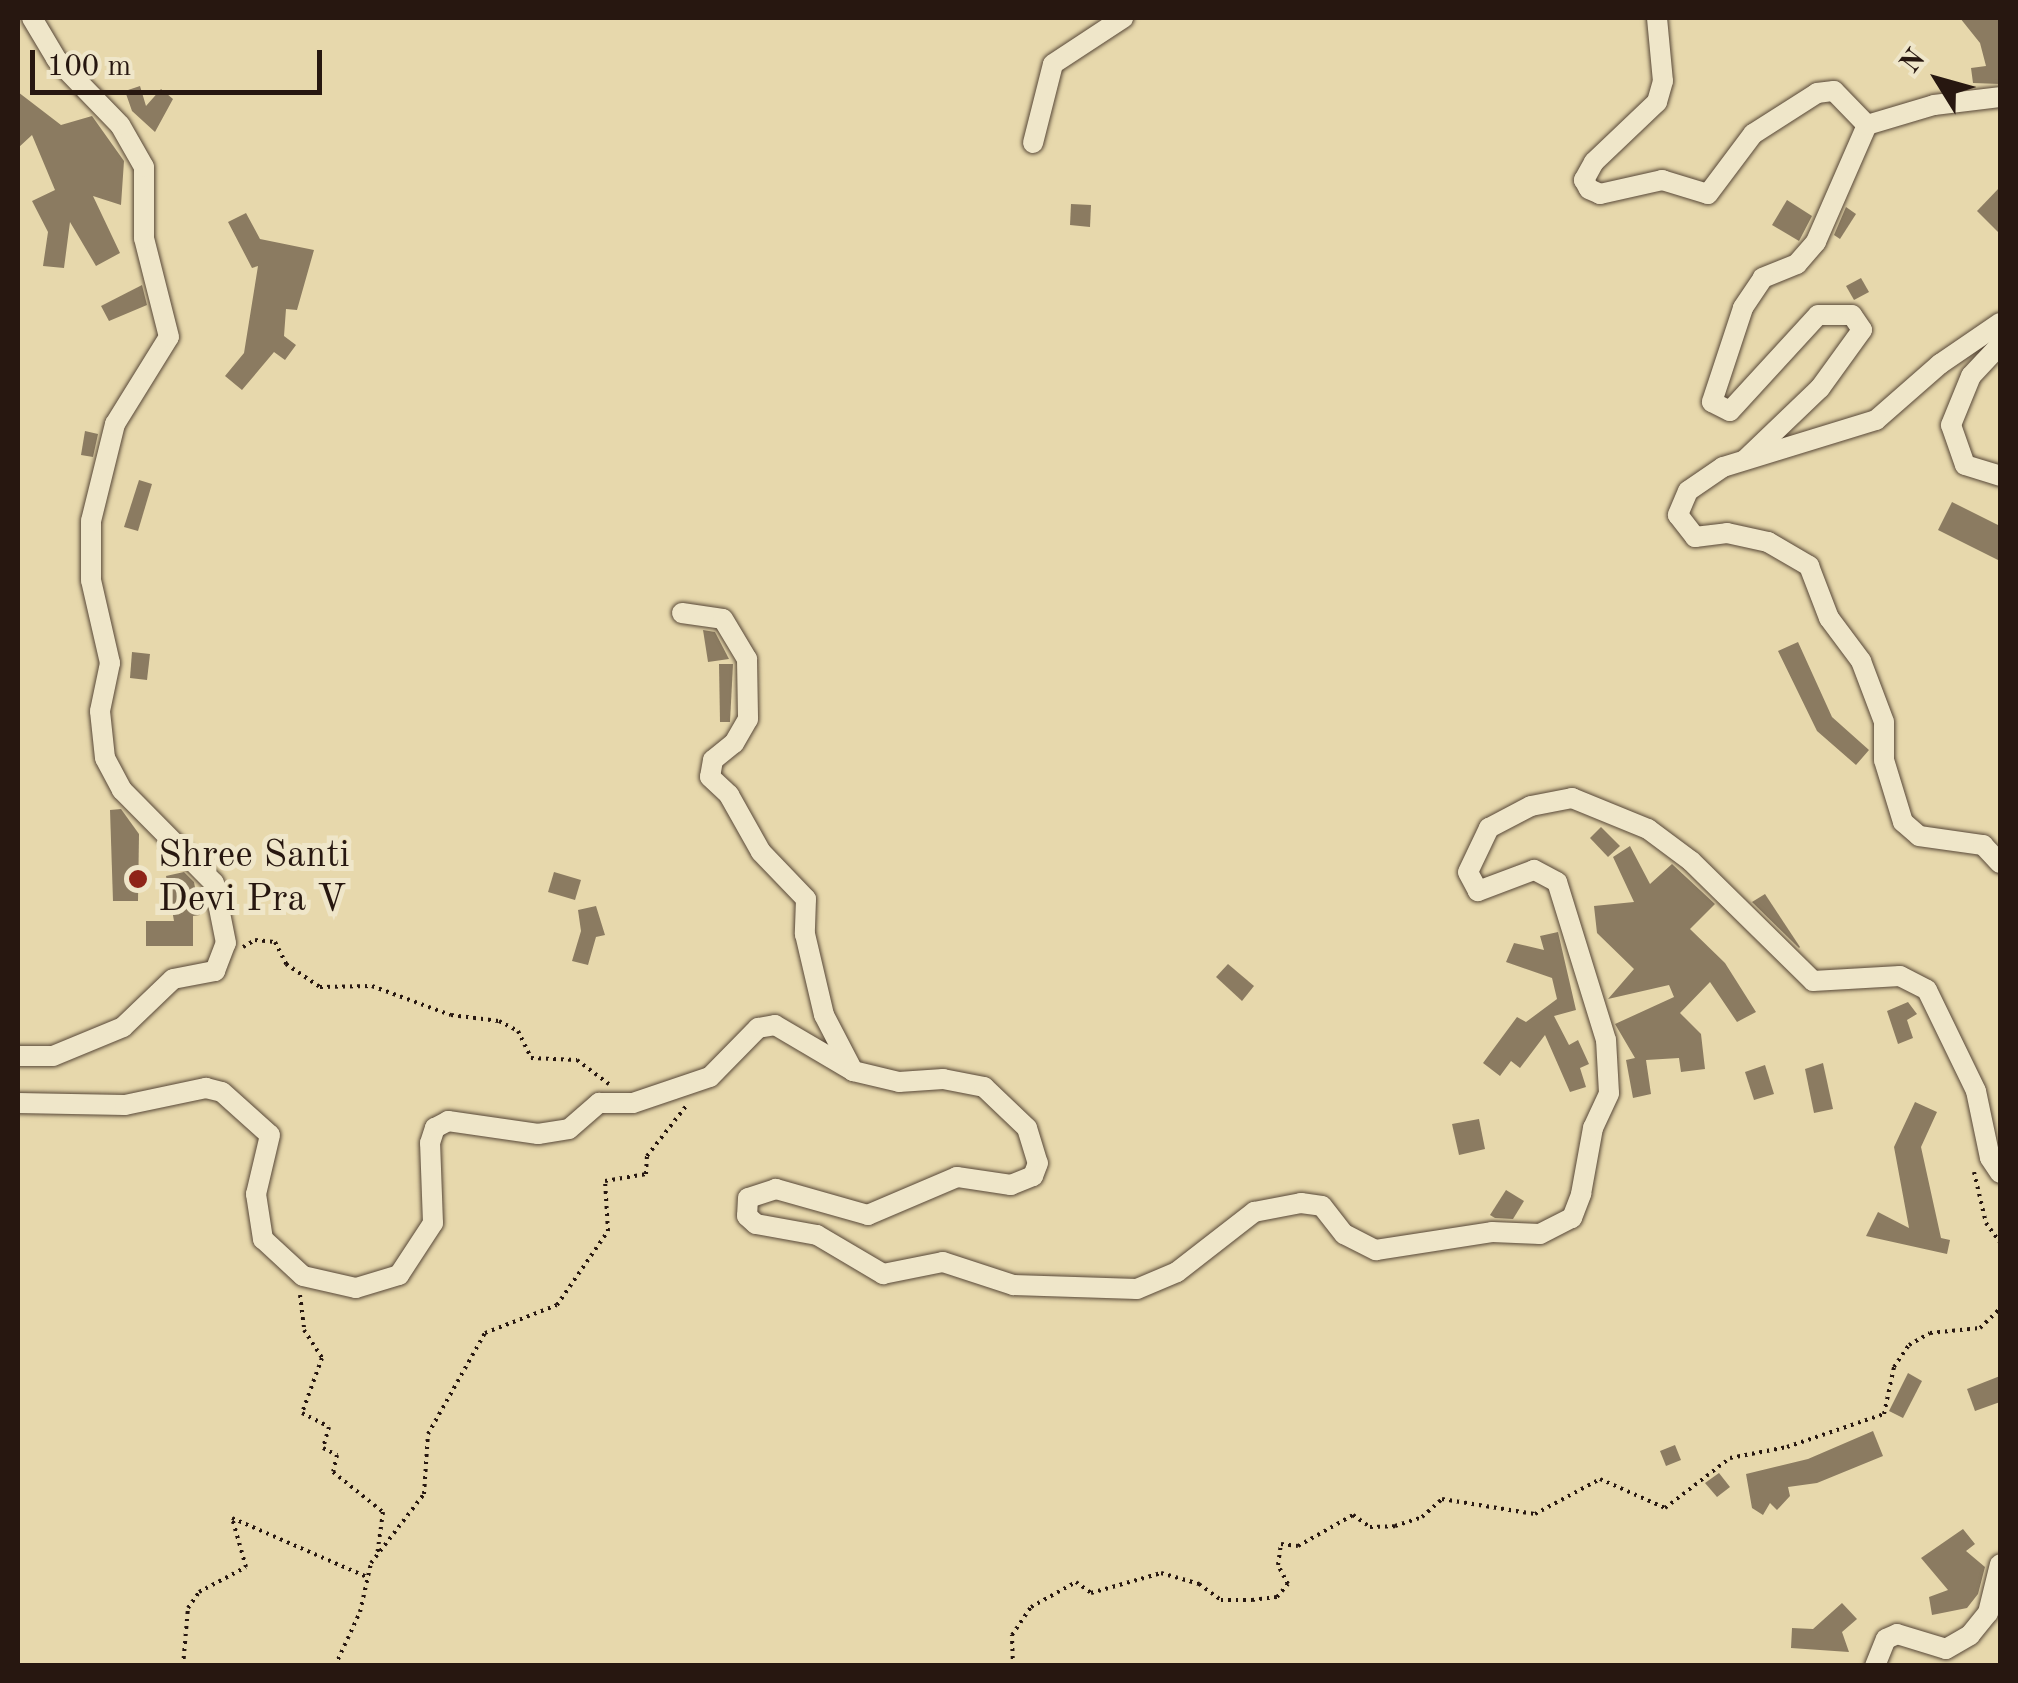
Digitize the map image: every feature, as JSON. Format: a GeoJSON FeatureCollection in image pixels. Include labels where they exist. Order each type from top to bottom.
{"type":"FeatureCollection","features":[{"type":"Feature","properties":{"kind":"street"},"geometry":{"type":"LineString","coordinates":[[18,1056],[53,1056],[112,1033],[173,979],[214,970],[224,956],[226,920],[214,883],[112,776],[100,710],[110,663],[91,580],[91,521],[115,424],[168,336],[144,238],[144,166],[120,124],[57,60],[32,18]]}},
{"type":"Feature","properties":{"kind":"street"},"geometry":{"type":"LineString","coordinates":[[1032,142],[1053,64],[1123,18]]}},
{"type":"Feature","properties":{"kind":"street"},"geometry":{"type":"LineString","coordinates":[[1657,18],[1663,81],[1657,102],[1594,162],[1584,180],[1589,189],[1600,194],[1662,180],[1708,194],[1753,134],[1817,93],[1834,91],[1867,126]]}},
{"type":"Feature","properties":{"kind":"street"},"geometry":{"type":"LineString","coordinates":[[1746,459],[1820,388],[1862,330],[1852,315],[1818,315],[1730,411],[1712,402],[1743,308],[1763,278],[1797,264],[1816,242],[1867,126],[1934,105],[2000,97]]}},
{"type":"Feature","properties":{"kind":"street"},"geometry":{"type":"LineString","coordinates":[[2000,323],[1940,364],[1876,420],[1746,459],[1688,491],[1678,515],[1682,529],[1694,538],[1727,533],[1768,542],[1809,566],[1829,618],[1861,661],[1884,722],[1884,760],[1903,822],[1918,836],[1982,845],[2000,863]]}},
{"type":"Feature","properties":{"kind":"street"},"geometry":{"type":"LineString","coordinates":[[2000,345],[1971,376],[1951,426],[1965,465],[2000,476]]}},
{"type":"Feature","properties":{"kind":"street"},"geometry":{"type":"LineString","coordinates":[[682,613],[723,619],[747,659],[748,719],[734,744],[713,760],[710,777],[728,795],[761,852],[806,899],[805,934],[824,1015],[853,1071]]}},
{"type":"Feature","properties":{"kind":"street"},"geometry":{"type":"LineString","coordinates":[[18,1104],[125,1105],[206,1088],[241,1102],[270,1135],[256,1194],[263,1239],[303,1276],[356,1288],[399,1275],[433,1223],[430,1143],[435,1128],[448,1122],[554,1134],[613,1098],[633,1103],[710,1078],[758,1028],[775,1026],[853,1071],[899,1082],[943,1079],[984,1087],[1027,1128],[1038,1162],[1033,1176],[1011,1184],[957,1177],[868,1215],[776,1189],[748,1198],[748,1216],[756,1224],[818,1235],[884,1274],[943,1262],[1013,1285],[1138,1289],[1177,1272],[1254,1212],[1301,1203],[1322,1206],[1344,1234],[1376,1250],[1561,1228],[1581,1194],[1593,1128],[1610,1094],[1606,1040],[1558,882],[1534,870],[1478,891],[1468,872],[1490,828],[1531,806],[1572,798],[1648,829],[1692,861],[1812,980],[1900,976],[1927,990],[1976,1092],[1986,1147],[2000,1173]]}},
{"type":"Feature","properties":{"kind":"street"},"geometry":{"type":"LineString","coordinates":[[1876,1666],[1886,1640],[1898,1634],[1946,1649],[1970,1636],[1988,1613],[2000,1564]]}},
{"type":"Feature","properties":{"kind":"path"},"geometry":{"type":"LineString","coordinates":[[224,956],[255,940],[276,942],[286,964],[320,987],[372,986],[451,1015],[499,1021],[518,1031],[531,1058],[590,1066],[610,1085],[613,1098]]}},
{"type":"Feature","properties":{"kind":"path"},"geometry":{"type":"LineString","coordinates":[[335,1666],[360,1612],[367,1577],[377,1556],[424,1494],[428,1434],[485,1333],[557,1304],[608,1231],[605,1181],[646,1174],[647,1156],[666,1125],[710,1078]]}},
{"type":"Feature","properties":{"kind":"path"},"geometry":{"type":"LineString","coordinates":[[1986,1147],[1976,1158],[1973,1179],[1986,1223],[2000,1242]]}},
{"type":"Feature","properties":{"kind":"path"},"geometry":{"type":"LineString","coordinates":[[303,1276],[304,1330],[322,1366],[302,1413],[329,1427],[324,1448],[337,1455],[336,1476],[358,1486],[383,1512],[377,1556]]}},
{"type":"Feature","properties":{"kind":"path"},"geometry":{"type":"LineString","coordinates":[[1013,1666],[1012,1635],[1031,1608],[1061,1586],[1076,1582],[1091,1592],[1161,1573],[1199,1584],[1221,1600],[1277,1597],[1288,1584],[1278,1565],[1280,1544],[1298,1546],[1352,1515],[1370,1527],[1396,1526],[1422,1517],[1442,1500],[1534,1514],[1600,1479],[1664,1508],[1730,1458],[1787,1447],[1884,1414],[1894,1367],[1909,1345],[1930,1333],[1980,1328],[2000,1309]]}},
{"type":"Feature","properties":{"kind":"path"},"geometry":{"type":"LineString","coordinates":[[183,1666],[188,1608],[199,1592],[238,1576],[246,1566],[232,1518],[367,1577]]}},
{"type":"Feature","properties":{"kind":"building"},"geometry":{"type":"Polygon","coordinates":[[[1960,18],[2000,18],[2000,84],[1973,83],[1971,68],[1986,66],[1980,43],[1960,18]]]}},
{"type":"Feature","properties":{"kind":"building"},"geometry":{"type":"Polygon","coordinates":[[[140,86],[146,106],[161,89],[173,99],[155,132],[132,111],[125,91],[140,86]]]}},
{"type":"Feature","properties":{"kind":"building"},"geometry":{"type":"Polygon","coordinates":[[[18,92],[61,125],[92,116],[124,161],[121,205],[93,196],[120,253],[96,266],[70,222],[64,268],[43,266],[48,232],[32,201],[55,190],[32,135],[18,148],[18,92]]]}},
{"type":"Feature","properties":{"kind":"building"},"geometry":{"type":"Polygon","coordinates":[[[2000,187],[2000,234],[1977,211],[2000,187]]]}},
{"type":"Feature","properties":{"kind":"building"},"geometry":{"type":"Polygon","coordinates":[[[1787,200],[1812,216],[1799,241],[1772,225],[1787,200]]]}},
{"type":"Feature","properties":{"kind":"building"},"geometry":{"type":"Polygon","coordinates":[[[1071,204],[1091,205],[1090,227],[1070,225],[1071,204]]]}},
{"type":"Feature","properties":{"kind":"building"},"geometry":{"type":"Polygon","coordinates":[[[1846,207],[1856,214],[1840,239],[1834,235],[1846,207]]]}},
{"type":"Feature","properties":{"kind":"building"},"geometry":{"type":"Polygon","coordinates":[[[246,213],[260,239],[314,250],[297,310],[286,309],[284,336],[296,345],[285,360],[274,352],[242,390],[225,376],[244,353],[258,266],[252,268],[228,222],[246,213]]]}},
{"type":"Feature","properties":{"kind":"building"},"geometry":{"type":"Polygon","coordinates":[[[1861,278],[1869,292],[1854,300],[1846,286],[1861,278]]]}},
{"type":"Feature","properties":{"kind":"building"},"geometry":{"type":"Polygon","coordinates":[[[142,285],[147,305],[109,321],[101,306],[142,285]]]}},
{"type":"Feature","properties":{"kind":"building"},"geometry":{"type":"Polygon","coordinates":[[[85,431],[98,434],[93,457],[81,455],[85,431]]]}},
{"type":"Feature","properties":{"kind":"building"},"geometry":{"type":"Polygon","coordinates":[[[139,480],[152,484],[138,531],[124,527],[139,480]]]}},
{"type":"Feature","properties":{"kind":"building"},"geometry":{"type":"Polygon","coordinates":[[[1952,502],[2000,526],[2000,561],[1938,530],[1952,502]]]}},
{"type":"Feature","properties":{"kind":"building"},"geometry":{"type":"Polygon","coordinates":[[[703,630],[715,632],[729,659],[708,662],[703,630]]]}},
{"type":"Feature","properties":{"kind":"building"},"geometry":{"type":"Polygon","coordinates":[[[1798,642],[1832,717],[1869,750],[1856,765],[1817,731],[1778,651],[1798,642]]]}},
{"type":"Feature","properties":{"kind":"building"},"geometry":{"type":"Polygon","coordinates":[[[132,652],[150,654],[147,680],[130,678],[132,652]]]}},
{"type":"Feature","properties":{"kind":"building"},"geometry":{"type":"Polygon","coordinates":[[[719,664],[733,664],[730,722],[720,722],[719,664]]]}},
{"type":"Feature","properties":{"kind":"building"},"geometry":{"type":"Polygon","coordinates":[[[121,809],[139,834],[138,901],[113,901],[110,810],[121,809]]]}},
{"type":"Feature","properties":{"kind":"building"},"geometry":{"type":"Polygon","coordinates":[[[1601,827],[1620,846],[1608,857],[1590,838],[1601,827]]]}},
{"type":"Feature","properties":{"kind":"building"},"geometry":{"type":"Polygon","coordinates":[[[1630,846],[1650,884],[1672,864],[1715,904],[1690,929],[1725,963],[1756,1012],[1737,1022],[1710,982],[1680,1013],[1701,1034],[1705,1069],[1681,1072],[1679,1058],[1646,1060],[1651,1094],[1633,1098],[1626,1060],[1635,1058],[1615,1024],[1674,997],[1669,985],[1608,999],[1634,969],[1597,933],[1594,906],[1634,902],[1613,857],[1630,846]]]}},
{"type":"Feature","properties":{"kind":"building"},"geometry":{"type":"Polygon","coordinates":[[[184,872],[194,882],[200,915],[193,916],[193,946],[146,946],[146,921],[174,921],[166,876],[184,872]]]}},
{"type":"Feature","properties":{"kind":"building"},"geometry":{"type":"Polygon","coordinates":[[[554,872],[581,880],[575,900],[548,892],[554,872]]]}},
{"type":"Feature","properties":{"kind":"building"},"geometry":{"type":"Polygon","coordinates":[[[1765,894],[1800,947],[1799,948],[1752,902],[1765,894]]]}},
{"type":"Feature","properties":{"kind":"building"},"geometry":{"type":"Polygon","coordinates":[[[596,906],[605,935],[596,937],[588,965],[572,961],[581,931],[578,910],[596,906]]]}},
{"type":"Feature","properties":{"kind":"building"},"geometry":{"type":"Polygon","coordinates":[[[1558,932],[1576,1010],[1554,1016],[1569,1045],[1578,1040],[1589,1064],[1580,1068],[1586,1087],[1570,1092],[1545,1035],[1520,1068],[1511,1061],[1500,1076],[1483,1063],[1517,1017],[1526,1022],[1557,999],[1552,978],[1506,962],[1514,943],[1544,950],[1540,936],[1558,932]]]}},
{"type":"Feature","properties":{"kind":"building"},"geometry":{"type":"Polygon","coordinates":[[[1228,964],[1254,986],[1242,1001],[1216,977],[1228,964]]]}},
{"type":"Feature","properties":{"kind":"building"},"geometry":{"type":"Polygon","coordinates":[[[1908,1002],[1917,1014],[1907,1020],[1913,1038],[1898,1044],[1887,1011],[1908,1002]]]}},
{"type":"Feature","properties":{"kind":"building"},"geometry":{"type":"Polygon","coordinates":[[[1823,1063],[1833,1109],[1814,1113],[1805,1069],[1823,1063]]]}},
{"type":"Feature","properties":{"kind":"building"},"geometry":{"type":"Polygon","coordinates":[[[1765,1065],[1774,1094],[1754,1100],[1745,1072],[1765,1065]]]}},
{"type":"Feature","properties":{"kind":"building"},"geometry":{"type":"Polygon","coordinates":[[[1915,1102],[1937,1112],[1921,1147],[1941,1238],[1950,1240],[1947,1254],[1866,1236],[1878,1212],[1909,1228],[1894,1147],[1915,1102]]]}},
{"type":"Feature","properties":{"kind":"building"},"geometry":{"type":"Polygon","coordinates":[[[1479,1119],[1485,1149],[1459,1155],[1452,1124],[1479,1119]]]}},
{"type":"Feature","properties":{"kind":"building"},"geometry":{"type":"Polygon","coordinates":[[[1506,1190],[1524,1201],[1513,1219],[1495,1218],[1490,1215],[1506,1190]]]}},
{"type":"Feature","properties":{"kind":"building"},"geometry":{"type":"Polygon","coordinates":[[[1908,1373],[1922,1381],[1903,1418],[1889,1411],[1908,1373]]]}},
{"type":"Feature","properties":{"kind":"building"},"geometry":{"type":"Polygon","coordinates":[[[2000,1376],[2000,1402],[1975,1411],[1967,1389],[2000,1376]]]}},
{"type":"Feature","properties":{"kind":"building"},"geometry":{"type":"Polygon","coordinates":[[[1873,1431],[1883,1456],[1817,1483],[1788,1487],[1790,1496],[1777,1510],[1770,1503],[1763,1515],[1752,1508],[1746,1474],[1808,1459],[1873,1431]]]}},
{"type":"Feature","properties":{"kind":"building"},"geometry":{"type":"Polygon","coordinates":[[[1675,1445],[1681,1460],[1666,1466],[1660,1451],[1675,1445]]]}},
{"type":"Feature","properties":{"kind":"building"},"geometry":{"type":"Polygon","coordinates":[[[1719,1473],[1730,1487],[1717,1497],[1705,1483],[1719,1473]]]}},
{"type":"Feature","properties":{"kind":"building"},"geometry":{"type":"Polygon","coordinates":[[[1963,1529],[1975,1544],[1966,1551],[1985,1567],[1978,1594],[1967,1608],[1932,1615],[1929,1597],[1948,1590],[1921,1558],[1963,1529]]]}},
{"type":"Feature","properties":{"kind":"building"},"geometry":{"type":"Polygon","coordinates":[[[1842,1603],[1857,1619],[1842,1632],[1849,1652],[1791,1648],[1792,1628],[1813,1629],[1842,1603]]]}},
{"type":"Feature","properties":{"kind":"place","name":"Shree Santi Devi Pra V"},"geometry":{"type":"Point","coordinates":[138,879]}}]}
